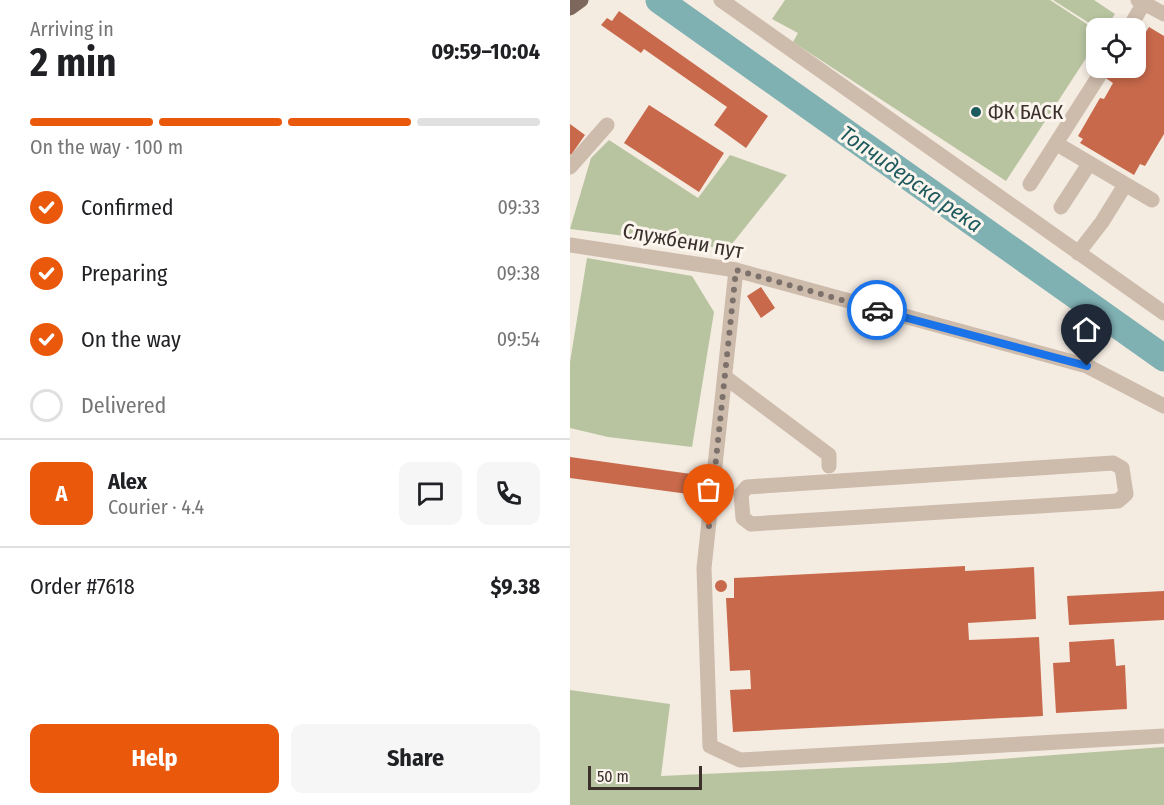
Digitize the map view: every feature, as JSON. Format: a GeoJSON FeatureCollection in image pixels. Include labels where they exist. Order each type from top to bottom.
{"type":"FeatureCollection","features":[{"type":"Feature","properties":{"kind":"main road"},"geometry":{"type":"LineString","coordinates":[[570,8],[581,0]]}},
{"type":"Feature","properties":{"kind":"lane"},"geometry":{"type":"LineString","coordinates":[[721,0],[1164,313]]}},
{"type":"Feature","properties":{"kind":"lane"},"geometry":{"type":"LineString","coordinates":[[1133,18],[1141,2],[1164,14]]}},
{"type":"Feature","properties":{"kind":"lane"},"geometry":{"type":"LineString","coordinates":[[1030,184],[1058,144],[1098,78]]}},
{"type":"Feature","properties":{"kind":"lane"},"geometry":{"type":"LineString","coordinates":[[570,167],[607,125]]}},
{"type":"Feature","properties":{"kind":"lane"},"geometry":{"type":"LineString","coordinates":[[1058,144],[1152,200]]}},
{"type":"Feature","properties":{"kind":"lane"},"geometry":{"type":"LineString","coordinates":[[1061,207],[1089,164]]}},
{"type":"Feature","properties":{"kind":"lane"},"geometry":{"type":"LineString","coordinates":[[1078,253],[1102,222],[1125,185]]}},
{"type":"Feature","properties":{"kind":"lane","name":"Службени пут"},"geometry":{"type":"LineString","coordinates":[[570,245],[736,270],[1087,366],[1162,398]]}},
{"type":"Feature","properties":{"kind":"lane"},"geometry":{"type":"LineString","coordinates":[[736,270],[704,568],[710,746],[740,760],[1164,736]]}},
{"type":"Feature","properties":{"kind":"lane"},"geometry":{"type":"LineString","coordinates":[[725,377],[829,455],[829,466]]}},
{"type":"Feature","properties":{"kind":"lane"},"geometry":{"type":"LineString","coordinates":[[1113,463],[1122,468],[1126,494],[1118,501],[833,519],[751,524],[743,518],[741,494],[747,487],[1113,463]]}},
{"type":"Feature","properties":{"kind":"green space","name":"ФК БАСК"},"geometry":{"type":"Polygon","coordinates":[[[785,0],[1050,0],[1086,23],[1086,58],[1006,181],[793,42],[798,33],[772,19],[785,0]]]}},
{"type":"Feature","properties":{"kind":"green space"},"geometry":{"type":"Polygon","coordinates":[[[1053,0],[1094,0],[1115,14],[1112,18],[1086,18],[1086,21],[1053,0]]]}},
{"type":"Feature","properties":{"kind":"green space"},"geometry":{"type":"Polygon","coordinates":[[[609,140],[698,198],[730,155],[787,175],[728,249],[570,229],[591,158],[609,140]]]}},
{"type":"Feature","properties":{"kind":"green space"},"geometry":{"type":"Polygon","coordinates":[[[587,258],[692,276],[714,312],[692,447],[608,437],[570,428],[570,362],[587,258]]]}},
{"type":"Feature","properties":{"kind":"green space"},"geometry":{"type":"Polygon","coordinates":[[[570,690],[670,704],[661,776],[945,763],[1164,747],[1164,805],[570,805],[570,690]]]}},
{"type":"Feature","properties":{"kind":"building"},"geometry":{"type":"Polygon","coordinates":[[[619,11],[768,116],[746,148],[714,125],[727,107],[644,49],[641,53],[601,25],[607,18],[612,21],[619,11]]]}},
{"type":"Feature","properties":{"kind":"building"},"geometry":{"type":"Polygon","coordinates":[[[1149,27],[1164,36],[1164,134],[1145,166],[1140,164],[1134,175],[1080,143],[1083,139],[1078,136],[1100,98],[1104,99],[1113,83],[1106,78],[1146,78],[1146,32],[1149,27]]]}},
{"type":"Feature","properties":{"kind":"building"},"geometry":{"type":"Polygon","coordinates":[[[649,105],[724,153],[699,192],[624,143],[649,105]]]}},
{"type":"Feature","properties":{"kind":"building"},"geometry":{"type":"Polygon","coordinates":[[[570,124],[585,135],[571,155],[570,154],[570,124]]]}},
{"type":"Feature","properties":{"kind":"building"},"geometry":{"type":"Polygon","coordinates":[[[761,287],[775,308],[761,318],[747,296],[761,287]]]}},
{"type":"Feature","properties":{"kind":"building"},"geometry":{"type":"Polygon","coordinates":[[[570,457],[691,474],[688,494],[570,478],[570,457]]]}},
{"type":"Feature","properties":{"kind":"building"},"geometry":{"type":"Polygon","coordinates":[[[965,566],[965,571],[1034,567],[1036,619],[968,623],[969,640],[1039,637],[1043,716],[733,732],[730,690],[751,689],[750,670],[730,671],[726,598],[734,598],[734,578],[965,566]]]}},
{"type":"Feature","properties":{"kind":"building"},"geometry":{"type":"Polygon","coordinates":[[[723,580],[726,581],[726,591],[719,592],[716,591],[715,584],[716,581],[723,580]]]}},
{"type":"Feature","properties":{"kind":"building"},"geometry":{"type":"Polygon","coordinates":[[[1164,591],[1164,620],[1069,625],[1067,596],[1164,591]]]}},
{"type":"Feature","properties":{"kind":"building"},"geometry":{"type":"Polygon","coordinates":[[[1114,639],[1116,666],[1125,665],[1127,709],[1056,713],[1053,663],[1070,662],[1069,642],[1114,639]]]}},
{"type":"Feature","properties":{"kind":"waterway","name":"Топчидерска река"},"geometry":{"type":"LineString","coordinates":[[659,0],[1164,358]]}},
{"type":"Feature","properties":{"kind":"way so far"},"geometry":{"type":"LineString","coordinates":[[709,526],[736,270],[877,310]]}},
{"type":"Feature","properties":{"kind":"place","name":"ФК БАСК"},"geometry":{"type":"Point","coordinates":[976,112]}},
{"type":"Feature","properties":{"kind":"route"},"geometry":{"type":"LineString","coordinates":[[877,310],[1087,366]]}}]}
